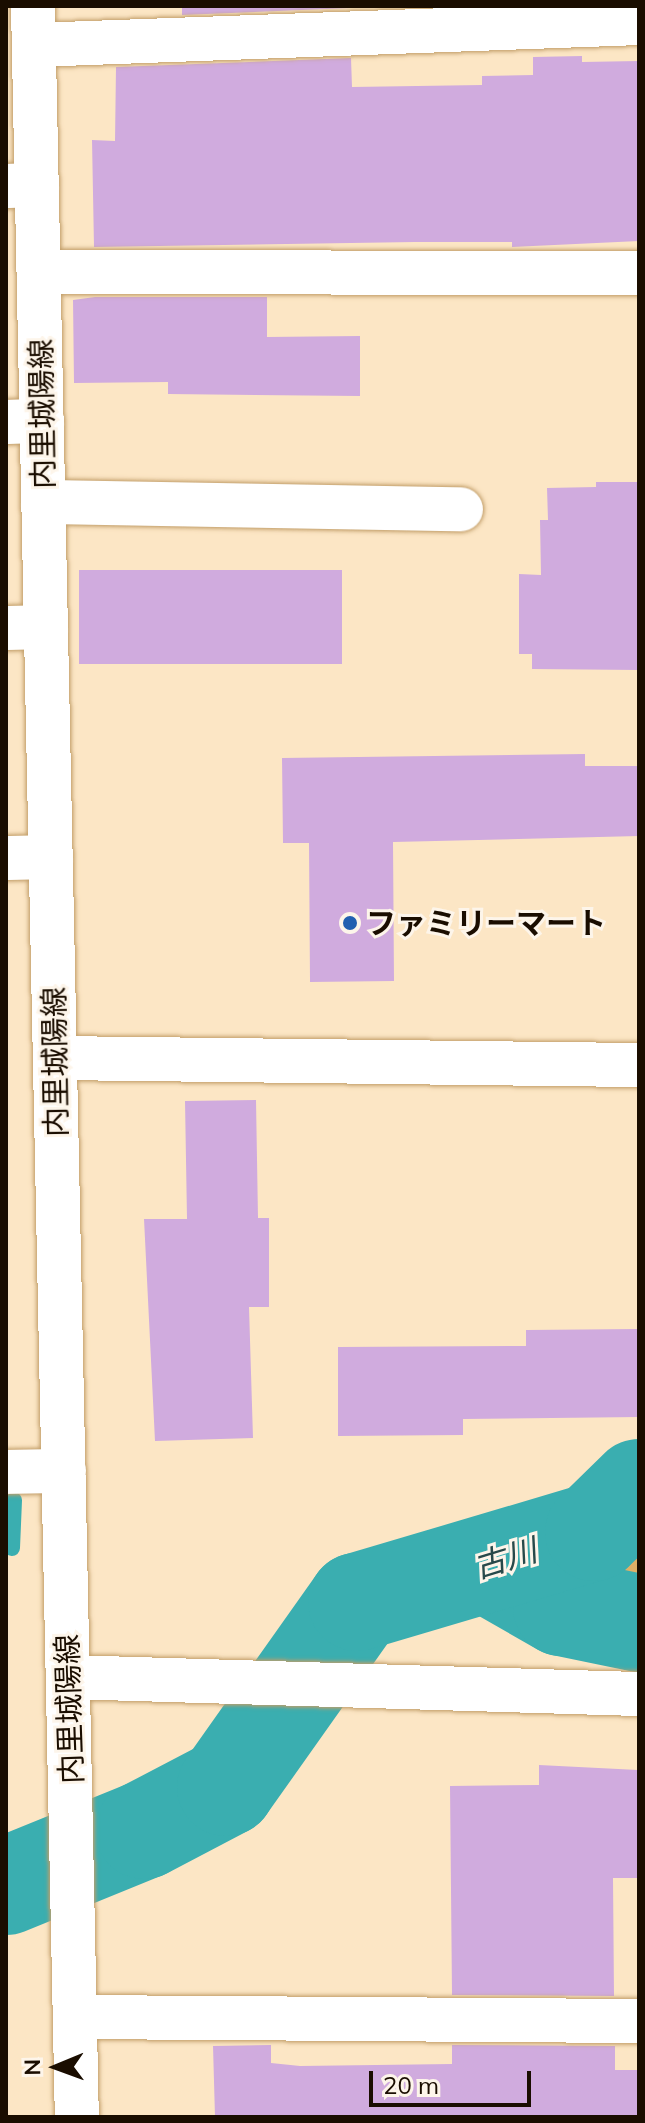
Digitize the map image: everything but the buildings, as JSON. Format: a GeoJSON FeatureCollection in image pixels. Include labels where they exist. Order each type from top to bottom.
{"type":"FeatureCollection","features":[{"type":"Feature","properties":{"kind":"street"},"geometry":{"type":"LineString","coordinates":[[33,25],[639,23]]}},
{"type":"Feature","properties":{"kind":"street","name":"内里城陽線"},"geometry":{"type":"LineString","coordinates":[[33,25],[22,185],[39,272],[24,422],[43,502],[26,628],[51,857],[77,2117]]}},
{"type":"Feature","properties":{"kind":"street"},"geometry":{"type":"LineString","coordinates":[[39,272],[639,273]]}},
{"type":"Feature","properties":{"kind":"street"},"geometry":{"type":"LineString","coordinates":[[43,502],[461,509]]}},
{"type":"Feature","properties":{"kind":"street"},"geometry":{"type":"LineString","coordinates":[[6,858],[51,857]]}},
{"type":"Feature","properties":{"kind":"street"},"geometry":{"type":"LineString","coordinates":[[55,1058],[639,1065]]}},
{"type":"Feature","properties":{"kind":"street"},"geometry":{"type":"LineString","coordinates":[[6,1472],[64,1471]]}},
{"type":"Feature","properties":{"kind":"street"},"geometry":{"type":"LineString","coordinates":[[68,1677],[639,1694]]}},
{"type":"Feature","properties":{"kind":"street"},"geometry":{"type":"LineString","coordinates":[[75,1998],[639,2021]]}},
{"type":"Feature","properties":{"kind":"shaded area"},"geometry":{"type":"Polygon","coordinates":[[[639,1532],[639,1586],[631,1587],[615,1572],[639,1532]]]}},
{"type":"Feature","properties":{"kind":"waterway","name":"古川"},"geometry":{"type":"LineString","coordinates":[[6,1886],[144,1830],[226,1787],[357,1602],[594,1532],[639,1488]]}},
{"type":"Feature","properties":{"kind":"waterway"},"geometry":{"type":"LineString","coordinates":[[12,1548],[14,1500]]}},
{"type":"Feature","properties":{"kind":"waterway","name":"古川"},"geometry":{"type":"LineString","coordinates":[[490,1566],[562,1607],[639,1623]]}},
{"type":"Feature","properties":{"kind":"place","name":"ファミリーマート"},"geometry":{"type":"Point","coordinates":[350,923]}}]}
